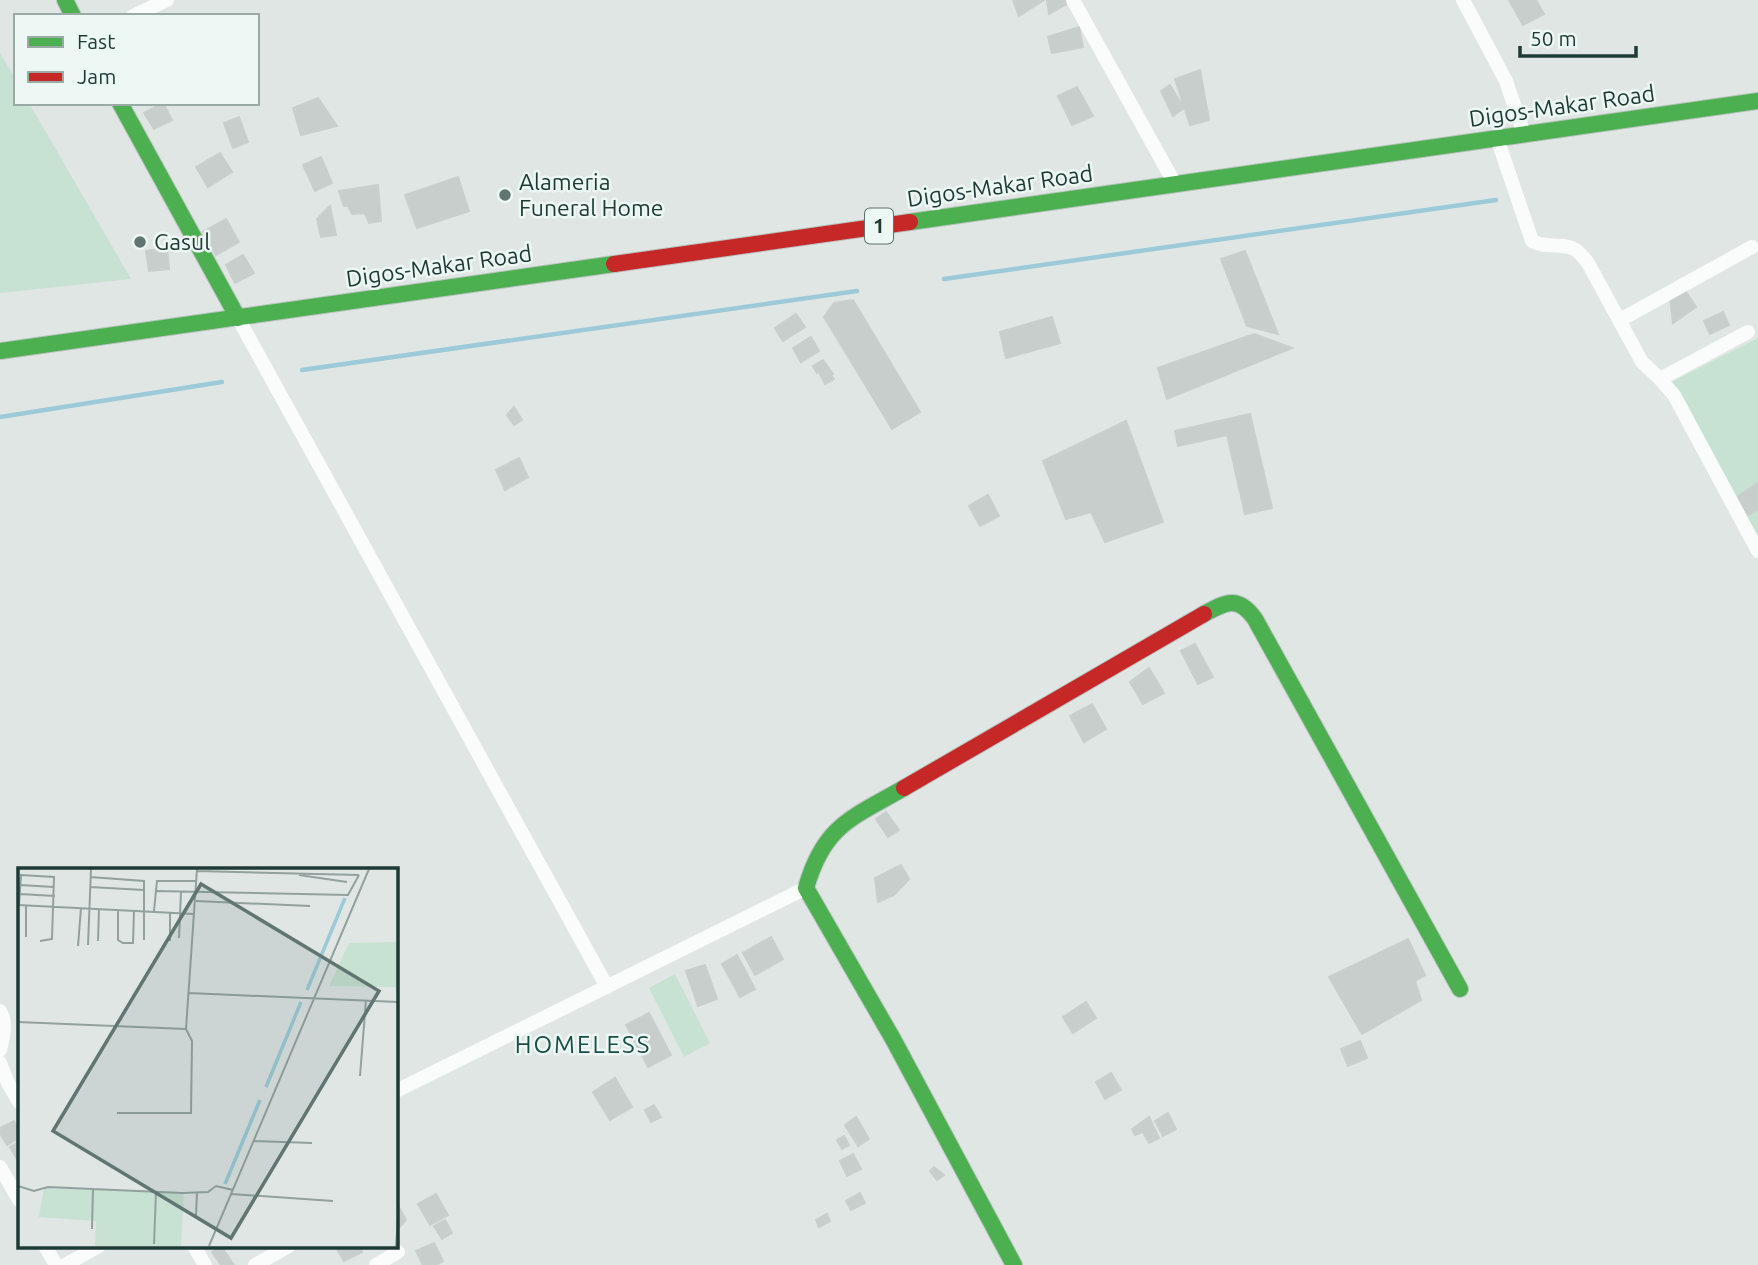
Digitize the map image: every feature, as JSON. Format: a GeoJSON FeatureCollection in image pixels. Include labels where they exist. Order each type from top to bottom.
{"type":"FeatureCollection","features":[{"type":"Feature","properties":{"kind":"main road","name":"Digos-Makar Road"},"geometry":{"type":"LineString","coordinates":[[0,351],[1758,102]]}},
{"type":"Feature","properties":{"kind":"main road"},"geometry":{"type":"LineString","coordinates":[[121,105],[238,318]]}},
{"type":"Feature","properties":{"kind":"main road"},"geometry":{"type":"LineString","coordinates":[[1014,1265],[893,1039],[806,888],[822,844],[849,819],[1220,606],[1236,601],[1244,605],[1255,620],[1460,989]]}},
{"type":"Feature","properties":{"kind":"street"},"geometry":{"type":"LineString","coordinates":[[137,14],[167,0]]}},
{"type":"Feature","properties":{"kind":"street"},"geometry":{"type":"LineString","coordinates":[[1073,0],[1175,184]]}},
{"type":"Feature","properties":{"kind":"street"},"geometry":{"type":"LineString","coordinates":[[1462,0],[1506,82],[1524,135]]}},
{"type":"Feature","properties":{"kind":"street"},"geometry":{"type":"LineString","coordinates":[[1497,138],[1532,241],[1539,245],[1569,247],[1588,263],[1642,362],[1674,396],[1756,541]]}},
{"type":"Feature","properties":{"kind":"street"},"geometry":{"type":"LineString","coordinates":[[1619,320],[1752,247]]}},
{"type":"Feature","properties":{"kind":"street"},"geometry":{"type":"LineString","coordinates":[[238,318],[607,987]]}},
{"type":"Feature","properties":{"kind":"street"},"geometry":{"type":"LineString","coordinates":[[1660,379],[1748,332]]}},
{"type":"Feature","properties":{"kind":"street"},"geometry":{"type":"LineString","coordinates":[[397,1091],[806,888]]}},
{"type":"Feature","properties":{"kind":"street"},"geometry":{"type":"LineString","coordinates":[[0,1011],[4,1016],[4,1029],[0,1050]]}},
{"type":"Feature","properties":{"kind":"street"},"geometry":{"type":"LineString","coordinates":[[0,1063],[18,1100]]}},
{"type":"Feature","properties":{"kind":"street"},"geometry":{"type":"LineString","coordinates":[[0,1167],[18,1198]]}},
{"type":"Feature","properties":{"kind":"street"},"geometry":{"type":"LineString","coordinates":[[46,1248],[56,1265]]}},
{"type":"Feature","properties":{"kind":"street"},"geometry":{"type":"LineString","coordinates":[[65,1265],[95,1248]]}},
{"type":"Feature","properties":{"kind":"street"},"geometry":{"type":"LineString","coordinates":[[195,1248],[205,1265]]}},
{"type":"Feature","properties":{"kind":"street"},"geometry":{"type":"LineString","coordinates":[[255,1265],[285,1248]]}},
{"type":"Feature","properties":{"kind":"street"},"geometry":{"type":"LineString","coordinates":[[376,1265],[398,1252]]}},
{"type":"Feature","properties":{"kind":"green space"},"geometry":{"type":"Polygon","coordinates":[[[0,53],[14,77],[14,105],[30,105],[131,279],[0,293],[0,53]]]}},
{"type":"Feature","properties":{"kind":"green space"},"geometry":{"type":"Polygon","coordinates":[[[1758,338],[1758,555],[1664,386],[1758,338]]]}},
{"type":"Feature","properties":{"kind":"green space"},"geometry":{"type":"Polygon","coordinates":[[[675,974],[710,1043],[684,1057],[649,988],[675,974]]]}},
{"type":"Feature","properties":{"kind":"building"},"geometry":{"type":"Polygon","coordinates":[[[1013,0],[1044,0],[1019,16],[1013,0]]]}},
{"type":"Feature","properties":{"kind":"building"},"geometry":{"type":"Polygon","coordinates":[[[1047,0],[1067,0],[1069,3],[1049,14],[1047,0]]]}},
{"type":"Feature","properties":{"kind":"building"},"geometry":{"type":"Polygon","coordinates":[[[1509,0],[1536,0],[1544,14],[1523,25],[1509,0]]]}},
{"type":"Feature","properties":{"kind":"building"},"geometry":{"type":"Polygon","coordinates":[[[1079,27],[1083,47],[1052,53],[1048,37],[1079,27]]]}},
{"type":"Feature","properties":{"kind":"building"},"geometry":{"type":"Polygon","coordinates":[[[1200,70],[1209,120],[1190,125],[1175,79],[1200,70]]]}},
{"type":"Feature","properties":{"kind":"building"},"geometry":{"type":"Polygon","coordinates":[[[1170,85],[1184,108],[1173,116],[1161,91],[1170,85]]]}},
{"type":"Feature","properties":{"kind":"building"},"geometry":{"type":"Polygon","coordinates":[[[1077,87],[1093,116],[1072,125],[1058,96],[1077,87]]]}},
{"type":"Feature","properties":{"kind":"building"},"geometry":{"type":"Polygon","coordinates":[[[318,98],[337,126],[301,135],[293,108],[318,98]]]}},
{"type":"Feature","properties":{"kind":"building"},"geometry":{"type":"Polygon","coordinates":[[[164,105],[172,120],[154,129],[144,113],[164,105]]]}},
{"type":"Feature","properties":{"kind":"building"},"geometry":{"type":"Polygon","coordinates":[[[239,117],[248,142],[233,148],[224,123],[239,117]]]}},
{"type":"Feature","properties":{"kind":"building"},"geometry":{"type":"Polygon","coordinates":[[[220,153],[232,172],[208,187],[196,167],[220,153]]]}},
{"type":"Feature","properties":{"kind":"building"},"geometry":{"type":"Polygon","coordinates":[[[321,157],[332,183],[315,191],[303,165],[321,157]]]}},
{"type":"Feature","properties":{"kind":"building"},"geometry":{"type":"Polygon","coordinates":[[[458,177],[469,211],[417,228],[405,195],[458,177]]]}},
{"type":"Feature","properties":{"kind":"building"},"geometry":{"type":"Polygon","coordinates":[[[378,185],[381,221],[369,223],[365,213],[352,214],[348,206],[344,206],[339,191],[378,185]]]}},
{"type":"Feature","properties":{"kind":"building"},"geometry":{"type":"Polygon","coordinates":[[[330,206],[336,235],[321,237],[317,219],[330,206]]]}},
{"type":"Feature","properties":{"kind":"building"},"geometry":{"type":"Polygon","coordinates":[[[226,219],[239,242],[216,255],[203,232],[226,219]]]}},
{"type":"Feature","properties":{"kind":"building"},"geometry":{"type":"Polygon","coordinates":[[[167,248],[169,269],[149,271],[146,251],[167,248]]]}},
{"type":"Feature","properties":{"kind":"building"},"geometry":{"type":"Polygon","coordinates":[[[1245,251],[1278,334],[1247,326],[1221,259],[1245,251]]]}},
{"type":"Feature","properties":{"kind":"building"},"geometry":{"type":"Polygon","coordinates":[[[243,255],[254,273],[235,283],[226,265],[243,255]]]}},
{"type":"Feature","properties":{"kind":"building"},"geometry":{"type":"Polygon","coordinates":[[[1684,289],[1696,307],[1673,323],[1670,298],[1684,289]]]}},
{"type":"Feature","properties":{"kind":"building"},"geometry":{"type":"Polygon","coordinates":[[[853,300],[920,412],[892,429],[824,317],[834,303],[853,300]]]}},
{"type":"Feature","properties":{"kind":"building"},"geometry":{"type":"Polygon","coordinates":[[[1723,312],[1729,325],[1710,334],[1704,321],[1723,312]]]}},
{"type":"Feature","properties":{"kind":"building"},"geometry":{"type":"Polygon","coordinates":[[[796,314],[805,327],[783,341],[775,328],[796,314]]]}},
{"type":"Feature","properties":{"kind":"building"},"geometry":{"type":"Polygon","coordinates":[[[1052,317],[1060,343],[1006,358],[1000,332],[1052,317]]]}},
{"type":"Feature","properties":{"kind":"building"},"geometry":{"type":"Polygon","coordinates":[[[1254,334],[1292,348],[1167,399],[1158,368],[1254,334]]]}},
{"type":"Feature","properties":{"kind":"building"},"geometry":{"type":"Polygon","coordinates":[[[811,337],[819,351],[801,362],[793,348],[811,337]]]}},
{"type":"Feature","properties":{"kind":"building"},"geometry":{"type":"Polygon","coordinates":[[[823,360],[834,379],[825,384],[813,366],[823,360]]]}},
{"type":"Feature","properties":{"kind":"building"},"geometry":{"type":"Polygon","coordinates":[[[514,407],[522,420],[514,425],[507,415],[514,407]]]}},
{"type":"Feature","properties":{"kind":"building"},"geometry":{"type":"Polygon","coordinates":[[[1250,414],[1272,508],[1245,514],[1227,435],[1178,446],[1175,431],[1250,414]]]}},
{"type":"Feature","properties":{"kind":"building"},"geometry":{"type":"Polygon","coordinates":[[[1126,421],[1163,522],[1105,542],[1091,512],[1066,519],[1043,461],[1126,421]]]}},
{"type":"Feature","properties":{"kind":"building"},"geometry":{"type":"Polygon","coordinates":[[[519,458],[528,477],[505,490],[496,470],[519,458]]]}},
{"type":"Feature","properties":{"kind":"building"},"geometry":{"type":"Polygon","coordinates":[[[1758,483],[1758,509],[1748,515],[1737,497],[1758,483]]]}},
{"type":"Feature","properties":{"kind":"building"},"geometry":{"type":"Polygon","coordinates":[[[988,495],[999,516],[980,526],[969,506],[988,495]]]}},
{"type":"Feature","properties":{"kind":"building"},"geometry":{"type":"Polygon","coordinates":[[[1195,644],[1213,677],[1198,684],[1181,651],[1195,644]]]}},
{"type":"Feature","properties":{"kind":"building"},"geometry":{"type":"Polygon","coordinates":[[[1149,668],[1164,693],[1143,704],[1130,682],[1149,668]]]}},
{"type":"Feature","properties":{"kind":"building"},"geometry":{"type":"Polygon","coordinates":[[[1092,704],[1106,729],[1084,742],[1070,716],[1092,704]]]}},
{"type":"Feature","properties":{"kind":"building"},"geometry":{"type":"Polygon","coordinates":[[[886,812],[899,830],[888,837],[876,819],[886,812]]]}},
{"type":"Feature","properties":{"kind":"building"},"geometry":{"type":"Polygon","coordinates":[[[901,865],[909,879],[894,895],[878,902],[875,878],[901,865]]]}},
{"type":"Feature","properties":{"kind":"building"},"geometry":{"type":"Polygon","coordinates":[[[771,937],[783,959],[755,975],[743,953],[771,937]]]}},
{"type":"Feature","properties":{"kind":"building"},"geometry":{"type":"Polygon","coordinates":[[[1408,939],[1425,975],[1415,981],[1421,1000],[1362,1034],[1329,977],[1408,939]]]}},
{"type":"Feature","properties":{"kind":"building"},"geometry":{"type":"Polygon","coordinates":[[[737,955],[755,989],[740,997],[722,964],[737,955]]]}},
{"type":"Feature","properties":{"kind":"building"},"geometry":{"type":"Polygon","coordinates":[[[705,965],[717,999],[698,1006],[686,971],[705,965]]]}},
{"type":"Feature","properties":{"kind":"building"},"geometry":{"type":"Polygon","coordinates":[[[1086,1002],[1096,1018],[1073,1033],[1063,1017],[1086,1002]]]}},
{"type":"Feature","properties":{"kind":"building"},"geometry":{"type":"Polygon","coordinates":[[[649,1013],[671,1055],[648,1067],[626,1025],[649,1013]]]}},
{"type":"Feature","properties":{"kind":"building"},"geometry":{"type":"Polygon","coordinates":[[[1360,1041],[1367,1058],[1348,1066],[1341,1049],[1360,1041]]]}},
{"type":"Feature","properties":{"kind":"building"},"geometry":{"type":"Polygon","coordinates":[[[1111,1073],[1121,1090],[1105,1099],[1096,1082],[1111,1073]]]}},
{"type":"Feature","properties":{"kind":"building"},"geometry":{"type":"Polygon","coordinates":[[[615,1078],[632,1107],[610,1120],[593,1092],[615,1078]]]}},
{"type":"Feature","properties":{"kind":"building"},"geometry":{"type":"Polygon","coordinates":[[[654,1105],[661,1117],[651,1122],[645,1110],[654,1105]]]}},
{"type":"Feature","properties":{"kind":"building"},"geometry":{"type":"Polygon","coordinates":[[[1168,1113],[1176,1129],[1163,1136],[1155,1121],[1168,1113]]]}},
{"type":"Feature","properties":{"kind":"building"},"geometry":{"type":"Polygon","coordinates":[[[856,1117],[869,1139],[858,1146],[845,1125],[856,1117]]]}},
{"type":"Feature","properties":{"kind":"building"},"geometry":{"type":"Polygon","coordinates":[[[1149,1117],[1159,1138],[1149,1143],[1143,1132],[1135,1135],[1132,1129],[1149,1117]]]}},
{"type":"Feature","properties":{"kind":"building"},"geometry":{"type":"Polygon","coordinates":[[[14,1121],[18,1127],[18,1139],[7,1145],[0,1128],[14,1121]]]}},
{"type":"Feature","properties":{"kind":"building"},"geometry":{"type":"Polygon","coordinates":[[[844,1136],[849,1145],[842,1149],[837,1140],[844,1136]]]}},
{"type":"Feature","properties":{"kind":"building"},"geometry":{"type":"Polygon","coordinates":[[[18,1143],[18,1161],[10,1147],[18,1143]]]}},
{"type":"Feature","properties":{"kind":"building"},"geometry":{"type":"Polygon","coordinates":[[[853,1154],[861,1169],[847,1176],[840,1161],[853,1154]]]}},
{"type":"Feature","properties":{"kind":"building"},"geometry":{"type":"Polygon","coordinates":[[[934,1167],[944,1175],[937,1180],[930,1171],[934,1167]]]}},
{"type":"Feature","properties":{"kind":"building"},"geometry":{"type":"Polygon","coordinates":[[[860,1193],[865,1203],[851,1210],[846,1201],[860,1193]]]}},
{"type":"Feature","properties":{"kind":"building"},"geometry":{"type":"Polygon","coordinates":[[[436,1194],[448,1215],[430,1225],[418,1204],[436,1194]]]}},
{"type":"Feature","properties":{"kind":"building"},"geometry":{"type":"Polygon","coordinates":[[[397,1204],[406,1220],[397,1230],[397,1204]]]}},
{"type":"Feature","properties":{"kind":"building"},"geometry":{"type":"Polygon","coordinates":[[[827,1214],[830,1221],[819,1227],[816,1220],[827,1214]]]}},
{"type":"Feature","properties":{"kind":"building"},"geometry":{"type":"Polygon","coordinates":[[[445,1220],[452,1233],[442,1239],[434,1226],[445,1220]]]}},
{"type":"Feature","properties":{"kind":"building"},"geometry":{"type":"Polygon","coordinates":[[[434,1243],[443,1261],[436,1265],[423,1265],[416,1251],[434,1243]]]}},
{"type":"Feature","properties":{"kind":"building"},"geometry":{"type":"Polygon","coordinates":[[[222,1248],[234,1265],[221,1265],[212,1252],[222,1248]]]}},
{"type":"Feature","properties":{"kind":"building"},"geometry":{"type":"Polygon","coordinates":[[[336,1248],[360,1248],[362,1252],[344,1261],[336,1248]]]}},
{"type":"Feature","properties":{"kind":"waterway"},"geometry":{"type":"LineString","coordinates":[[944,279],[1496,200]]}},
{"type":"Feature","properties":{"kind":"waterway"},"geometry":{"type":"LineString","coordinates":[[302,370],[857,291]]}},
{"type":"Feature","properties":{"kind":"waterway"},"geometry":{"type":"LineString","coordinates":[[0,417],[222,382]]}},
{"type":"Feature","properties":{"kind":"traffic: fast"},"geometry":{"type":"LineString","coordinates":[[65,0],[72,14]]}},
{"type":"Feature","properties":{"kind":"traffic: fast"},"geometry":{"type":"LineString","coordinates":[[910,222],[1758,101]]}},
{"type":"Feature","properties":{"kind":"traffic: fast"},"geometry":{"type":"LineString","coordinates":[[121,105],[238,318]]}},
{"type":"Feature","properties":{"kind":"traffic: fast"},"geometry":{"type":"LineString","coordinates":[[0,351],[614,264]]}},
{"type":"Feature","properties":{"kind":"traffic: fast"},"geometry":{"type":"LineString","coordinates":[[1204,614],[1231,603],[1243,606],[1255,619],[1460,989]]}},
{"type":"Feature","properties":{"kind":"traffic: fast"},"geometry":{"type":"LineString","coordinates":[[904,788],[855,816],[831,837],[813,867],[806,888],[893,1039],[1014,1265]]}},
{"type":"Feature","properties":{"kind":"traffic: jam"},"geometry":{"type":"LineString","coordinates":[[614,264],[910,222]]}},
{"type":"Feature","properties":{"kind":"traffic: jam"},"geometry":{"type":"LineString","coordinates":[[904,788],[1204,614]]}},
{"type":"Feature","properties":{"kind":"place","name":"Alameria Funeral Home"},"geometry":{"type":"Point","coordinates":[505,195]}},
{"type":"Feature","properties":{"kind":"place","name":"Gasul"},"geometry":{"type":"Point","coordinates":[140,242]}},
{"type":"Feature","properties":{"kind":"district","name":"HOMELESS"},"geometry":{"type":"Point","coordinates":[583,1045]}}]}
